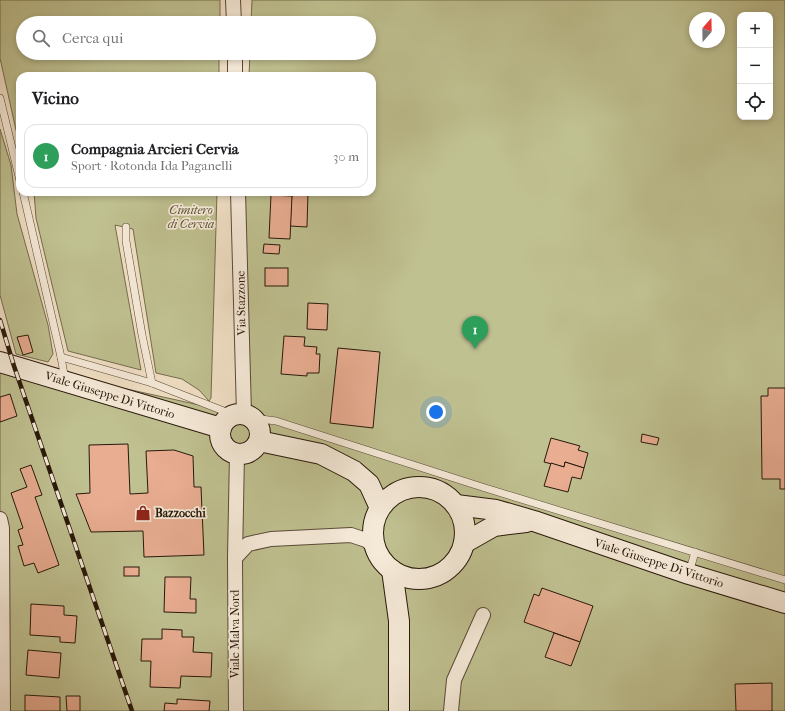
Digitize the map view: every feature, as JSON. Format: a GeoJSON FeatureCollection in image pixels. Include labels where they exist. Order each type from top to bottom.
{"type":"FeatureCollection","features":[{"type":"Feature","properties":{"kind":"street"},"geometry":{"type":"LineString","coordinates":[[233,0],[234,16]]}},
{"type":"Feature","properties":{"kind":"street"},"geometry":{"type":"LineString","coordinates":[[235,60],[235,72]]}},
{"type":"Feature","properties":{"kind":"street","name":"Via Stazzone"},"geometry":{"type":"LineString","coordinates":[[238,196],[238,419]]}},
{"type":"Feature","properties":{"kind":"street","name":"Viale Giuseppe Di Vittorio"},"geometry":{"type":"LineString","coordinates":[[0,362],[66,382],[238,419]]}},
{"type":"Feature","properties":{"kind":"street"},"geometry":{"type":"LineString","coordinates":[[238,419],[257,423],[260,435],[259,441],[256,447],[250,451],[237,454],[225,447],[220,435],[238,419]]}},
{"type":"Feature","properties":{"kind":"street"},"geometry":{"type":"LineString","coordinates":[[259,441],[321,454],[354,471],[369,484],[380,508]]}},
{"type":"Feature","properties":{"kind":"street","name":"Viale Malva Nord"},"geometry":{"type":"LineString","coordinates":[[236,711],[235,558],[237,454]]}},
{"type":"Feature","properties":{"kind":"street"},"geometry":{"type":"LineString","coordinates":[[369,484],[409,488],[422,487],[435,490],[446,496],[456,505],[462,517],[465,530],[464,543],[458,557],[448,569],[435,576],[420,579],[405,577],[392,570],[382,560],[375,547],[373,533],[374,520],[380,508],[388,499],[398,492],[409,488]]}},
{"type":"Feature","properties":{"kind":"street","name":"Viale Giuseppe Di Vittorio"},"geometry":{"type":"LineString","coordinates":[[456,505],[496,510],[534,521],[689,574],[785,603]]}},
{"type":"Feature","properties":{"kind":"street"},"geometry":{"type":"LineString","coordinates":[[0,519],[2,528],[3,711]]}},
{"type":"Feature","properties":{"kind":"street","name":"Viale Giuseppe Di Vittorio"},"geometry":{"type":"LineString","coordinates":[[464,543],[494,526],[534,521]]}},
{"type":"Feature","properties":{"kind":"street"},"geometry":{"type":"LineString","coordinates":[[235,558],[248,544],[271,539],[351,535],[366,540],[375,547]]}},
{"type":"Feature","properties":{"kind":"street"},"geometry":{"type":"LineString","coordinates":[[392,570],[399,621],[399,711]]}},
{"type":"Feature","properties":{"kind":"street"},"geometry":{"type":"LineString","coordinates":[[399,621],[407,599],[420,579]]}},
{"type":"Feature","properties":{"kind":"street"},"geometry":{"type":"LineString","coordinates":[[451,711],[454,680],[483,615]]}},
{"type":"Feature","properties":{"kind":"lane"},"geometry":{"type":"LineString","coordinates":[[0,98],[16,164]]}},
{"type":"Feature","properties":{"kind":"lane"},"geometry":{"type":"LineString","coordinates":[[24,196],[66,382]]}},
{"type":"Feature","properties":{"kind":"lane"},"geometry":{"type":"LineString","coordinates":[[126,227],[126,241],[152,383]]}},
{"type":"Feature","properties":{"kind":"lane"},"geometry":{"type":"LineString","coordinates":[[61,357],[152,383],[238,419],[276,421],[482,487],[785,580]]}},
{"type":"Feature","properties":{"kind":"lane"},"geometry":{"type":"LineString","coordinates":[[689,574],[695,552]]}},
{"type":"Feature","properties":{"kind":"green space"},"geometry":{"type":"Polygon","coordinates":[[[0,0],[220,0],[220,16],[16,16],[16,60],[219,60],[219,72],[16,72],[16,130],[0,58],[0,0]]]}},
{"type":"Feature","properties":{"kind":"green space"},"geometry":{"type":"Polygon","coordinates":[[[252,0],[785,0],[785,711],[0,711],[0,361],[249,416],[238,196],[376,196],[376,72],[249,72],[250,60],[376,60],[376,16],[251,16],[252,0]]]}},
{"type":"Feature","properties":{"kind":"green space"},"geometry":{"type":"Polygon","coordinates":[[[0,129],[11,165],[17,214],[48,325],[53,354],[48,362],[16,354],[0,295],[0,129]]]}},
{"type":"Feature","properties":{"kind":"green space","name":"Cimitero di Cervia"},"geometry":{"type":"Polygon","coordinates":[[[34,196],[217,196],[211,398],[209,401],[199,390],[182,379],[156,373],[133,229],[115,225],[141,370],[68,351],[36,218],[34,196]]]}},
{"type":"Feature","properties":{"kind":"building"},"geometry":{"type":"Polygon","coordinates":[[[271,196],[292,196],[290,239],[269,238],[271,196]]]}},
{"type":"Feature","properties":{"kind":"building"},"geometry":{"type":"Polygon","coordinates":[[[292,196],[308,196],[307,227],[290,226],[292,196]]]}},
{"type":"Feature","properties":{"kind":"building"},"geometry":{"type":"Polygon","coordinates":[[[264,244],[280,245],[279,254],[263,253],[264,244]]]}},
{"type":"Feature","properties":{"kind":"building"},"geometry":{"type":"Polygon","coordinates":[[[265,268],[288,268],[288,286],[265,286],[265,268]]]}},
{"type":"Feature","properties":{"kind":"building"},"geometry":{"type":"Polygon","coordinates":[[[308,303],[328,304],[327,330],[307,329],[308,303]]]}},
{"type":"Feature","properties":{"kind":"building"},"geometry":{"type":"Polygon","coordinates":[[[28,335],[33,352],[23,355],[17,337],[28,335]]]}},
{"type":"Feature","properties":{"kind":"building"},"geometry":{"type":"Polygon","coordinates":[[[284,336],[305,337],[304,346],[317,347],[316,354],[320,354],[319,373],[307,373],[307,376],[281,374],[284,336]]]}},
{"type":"Feature","properties":{"kind":"building"},"geometry":{"type":"Polygon","coordinates":[[[338,348],[380,352],[373,428],[330,423],[338,348]]]}},
{"type":"Feature","properties":{"kind":"building"},"geometry":{"type":"Polygon","coordinates":[[[768,388],[785,388],[785,489],[780,489],[780,479],[762,479],[761,396],[768,396],[768,388]]]}},
{"type":"Feature","properties":{"kind":"building"},"geometry":{"type":"Polygon","coordinates":[[[10,394],[17,416],[0,422],[0,397],[10,394]]]}},
{"type":"Feature","properties":{"kind":"building"},"geometry":{"type":"Polygon","coordinates":[[[642,434],[659,438],[657,445],[641,442],[642,434]]]}},
{"type":"Feature","properties":{"kind":"building"},"geometry":{"type":"Polygon","coordinates":[[[551,438],[580,446],[578,450],[588,453],[584,468],[565,462],[564,467],[544,462],[551,438]]]}},
{"type":"Feature","properties":{"kind":"building","name":"Bazzocchi"},"geometry":{"type":"Polygon","coordinates":[[[128,444],[130,494],[148,493],[146,451],[174,450],[193,456],[194,487],[201,487],[204,555],[144,557],[143,531],[91,532],[76,494],[90,493],[89,445],[128,444]]]}},
{"type":"Feature","properties":{"kind":"building"},"geometry":{"type":"Polygon","coordinates":[[[565,462],[584,468],[581,479],[572,477],[568,492],[544,486],[551,463],[564,467],[565,462]]]}},
{"type":"Feature","properties":{"kind":"building"},"geometry":{"type":"Polygon","coordinates":[[[31,465],[42,495],[35,497],[59,565],[38,573],[34,563],[24,566],[18,546],[23,545],[18,530],[23,528],[11,493],[27,487],[20,469],[31,465]]]}},
{"type":"Feature","properties":{"kind":"building"},"geometry":{"type":"Polygon","coordinates":[[[124,567],[139,567],[139,576],[124,576],[124,567]]]}},
{"type":"Feature","properties":{"kind":"building"},"geometry":{"type":"Polygon","coordinates":[[[165,577],[191,577],[190,599],[196,599],[196,613],[164,612],[165,577]]]}},
{"type":"Feature","properties":{"kind":"building"},"geometry":{"type":"Polygon","coordinates":[[[542,588],[593,606],[580,642],[524,622],[534,594],[539,596],[542,588]]]}},
{"type":"Feature","properties":{"kind":"building"},"geometry":{"type":"Polygon","coordinates":[[[31,604],[64,606],[64,615],[77,616],[75,643],[60,642],[60,637],[30,635],[31,604]]]}},
{"type":"Feature","properties":{"kind":"building"},"geometry":{"type":"Polygon","coordinates":[[[162,629],[182,630],[182,637],[194,637],[193,652],[212,653],[211,677],[181,676],[180,688],[150,687],[151,661],[141,661],[142,639],[162,639],[162,629]]]}},
{"type":"Feature","properties":{"kind":"building"},"geometry":{"type":"Polygon","coordinates":[[[554,633],[580,642],[571,666],[545,657],[554,633]]]}},
{"type":"Feature","properties":{"kind":"building"},"geometry":{"type":"Polygon","coordinates":[[[28,650],[61,653],[59,678],[26,675],[28,650]]]}},
{"type":"Feature","properties":{"kind":"building"},"geometry":{"type":"Polygon","coordinates":[[[772,683],[772,711],[736,711],[735,684],[772,683]]]}},
{"type":"Feature","properties":{"kind":"building"},"geometry":{"type":"Polygon","coordinates":[[[25,695],[60,697],[60,711],[25,711],[25,695]]]}},
{"type":"Feature","properties":{"kind":"building"},"geometry":{"type":"Polygon","coordinates":[[[66,696],[80,696],[80,711],[67,711],[66,696]]]}},
{"type":"Feature","properties":{"kind":"building"},"geometry":{"type":"Polygon","coordinates":[[[177,699],[210,701],[209,711],[164,711],[165,703],[177,704],[177,699]]]}},
{"type":"Feature","properties":{"kind":"railway"},"geometry":{"type":"LineString","coordinates":[[0,320],[14,366],[132,711]]}},
{"type":"Feature","properties":{"kind":"place","name":"Compagnia Arcieri Cervia"},"geometry":{"type":"Point","coordinates":[475,349]}},
{"type":"Feature","properties":{"kind":"place","name":"Bazzocchi"},"geometry":{"type":"Point","coordinates":[143,513]}}]}
